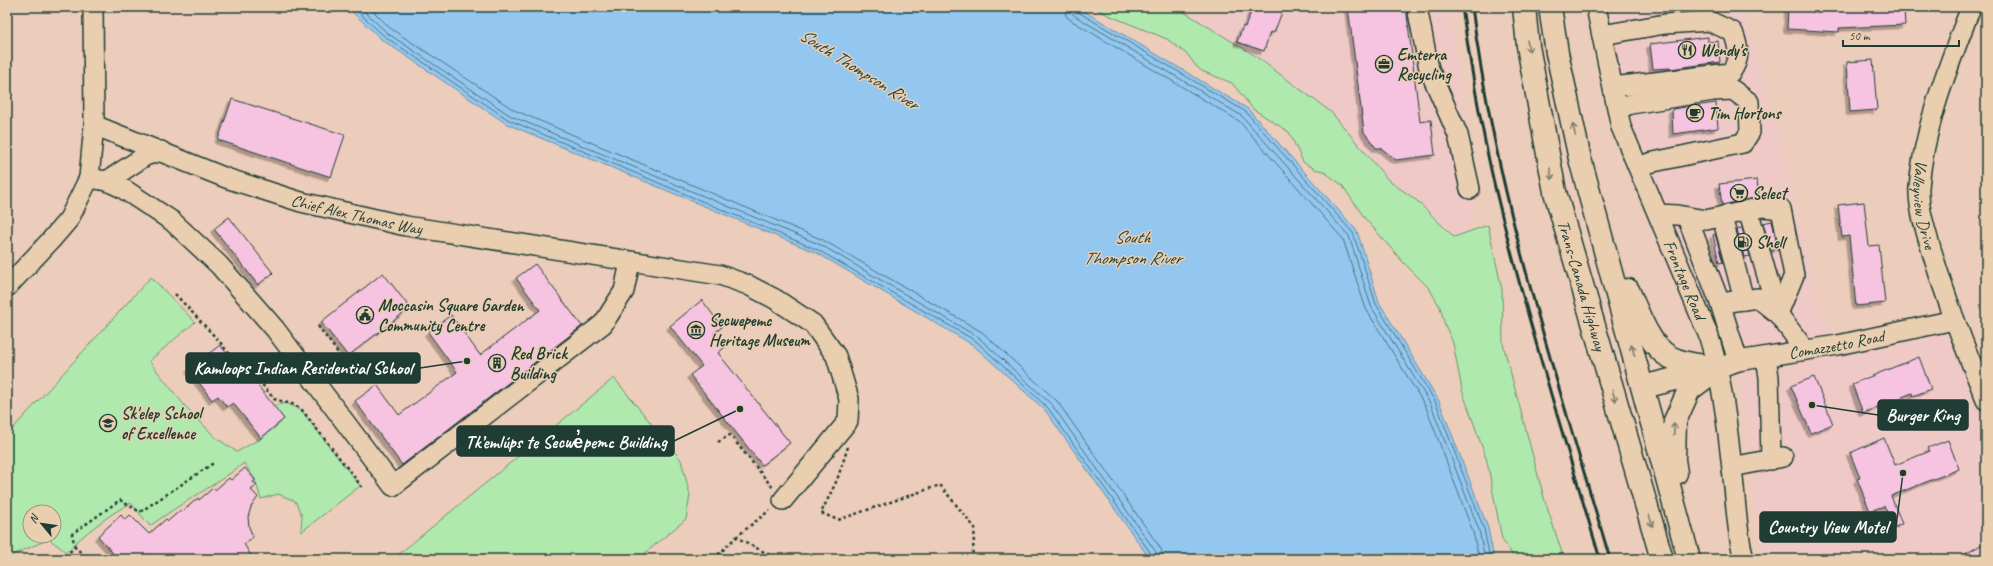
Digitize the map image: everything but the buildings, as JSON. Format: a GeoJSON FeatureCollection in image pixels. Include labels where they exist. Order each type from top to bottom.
{"type":"FeatureCollection","features":[{"type":"Feature","properties":{"kind":"highway","name":"Trans-Canada Highway"},"geometry":{"type":"LineString","coordinates":[[1524,7],[1528,46],[1554,192],[1662,559]]}},
{"type":"Feature","properties":{"kind":"highway","name":"Trans-Canada Highway"},"geometry":{"type":"LineString","coordinates":[[1550,7],[1557,54],[1580,159],[1688,555]]}},
{"type":"Feature","properties":{"kind":"highway"},"geometry":{"type":"LineString","coordinates":[[1580,159],[1619,268],[1643,323],[1658,349],[1669,357],[1683,362],[1728,365]]}},
{"type":"Feature","properties":{"kind":"highway"},"geometry":{"type":"LineString","coordinates":[[1599,345],[1643,387],[1728,365]]}},
{"type":"Feature","properties":{"kind":"highway"},"geometry":{"type":"LineString","coordinates":[[1688,555],[1674,460],[1675,422],[1689,390],[1728,365]]}},
{"type":"Feature","properties":{"kind":"street"},"geometry":{"type":"LineString","coordinates":[[7,288],[68,219],[89,178],[94,125],[93,7]]}},
{"type":"Feature","properties":{"kind":"street"},"geometry":{"type":"LineString","coordinates":[[1417,7],[1429,69],[1458,135],[1470,189]]}},
{"type":"Feature","properties":{"kind":"street","name":"Frontage Road"},"geometry":{"type":"LineString","coordinates":[[1596,7],[1622,127],[1708,334],[1728,365],[1732,468],[1740,543],[1744,559]]}},
{"type":"Feature","properties":{"kind":"street","name":"Valleyview Drive"},"geometry":{"type":"LineString","coordinates":[[1971,7],[1950,64],[1926,139],[1919,188],[1924,225],[1954,320],[1986,400]]}},
{"type":"Feature","properties":{"kind":"street"},"geometry":{"type":"LineString","coordinates":[[1602,35],[1665,24],[1709,21],[1733,32],[1739,47],[1738,64],[1730,72],[1613,86]]}},
{"type":"Feature","properties":{"kind":"street"},"geometry":{"type":"LineString","coordinates":[[1618,109],[1631,104],[1713,91],[1733,90],[1749,102],[1750,132],[1743,143],[1649,163],[1638,167]]}},
{"type":"Feature","properties":{"kind":"street","name":"Chief Alex Thomas Way"},"geometry":{"type":"LineString","coordinates":[[94,125],[226,178],[309,204],[406,226],[720,275],[748,285],[775,299],[813,324],[836,356],[849,399],[848,421]]}},
{"type":"Feature","properties":{"kind":"street"},"geometry":{"type":"LineString","coordinates":[[107,181],[145,156],[161,152]]}},
{"type":"Feature","properties":{"kind":"street"},"geometry":{"type":"LineString","coordinates":[[89,178],[107,181],[122,188],[172,221],[219,265],[275,329],[393,486],[603,324],[624,291],[630,262]]}},
{"type":"Feature","properties":{"kind":"street"},"geometry":{"type":"LineString","coordinates":[[1658,214],[1706,220],[1763,207],[1781,210],[1794,275],[1778,314]]}},
{"type":"Feature","properties":{"kind":"street"},"geometry":{"type":"LineString","coordinates":[[1748,210],[1778,314]]}},
{"type":"Feature","properties":{"kind":"street"},"geometry":{"type":"LineString","coordinates":[[1687,217],[1720,303],[1728,365]]}},
{"type":"Feature","properties":{"kind":"street"},"geometry":{"type":"LineString","coordinates":[[1722,217],[1744,300]]}},
{"type":"Feature","properties":{"kind":"street"},"geometry":{"type":"LineString","coordinates":[[1720,303],[1758,298],[1778,314],[1805,350]]}},
{"type":"Feature","properties":{"kind":"street","name":"Comazzetto Road"},"geometry":{"type":"LineString","coordinates":[[1728,365],[1838,345],[1954,320]]}},
{"type":"Feature","properties":{"kind":"street"},"geometry":{"type":"LineString","coordinates":[[1732,468],[1777,459],[1766,357]]}},
{"type":"Feature","properties":{"kind":"street"},"geometry":{"type":"LineString","coordinates":[[783,500],[848,421]]}},
{"type":"Feature","properties":{"kind":"path"},"geometry":{"type":"LineString","coordinates":[[174,294],[240,367],[245,363],[274,399],[296,405],[302,410],[362,487]]}},
{"type":"Feature","properties":{"kind":"path"},"geometry":{"type":"LineString","coordinates":[[318,326],[347,365]]}},
{"type":"Feature","properties":{"kind":"path"},"geometry":{"type":"LineString","coordinates":[[848,421],[848,451],[821,513],[838,520],[940,485],[975,528],[972,559]]}},
{"type":"Feature","properties":{"kind":"path"},"geometry":{"type":"LineString","coordinates":[[714,559],[736,537],[783,500],[730,435],[718,442]]}},
{"type":"Feature","properties":{"kind":"path"},"geometry":{"type":"LineString","coordinates":[[88,559],[75,547],[72,534],[120,500],[140,512],[215,462]]}},
{"type":"Feature","properties":{"kind":"path"},"geometry":{"type":"LineString","coordinates":[[736,537],[777,559]]}},
{"type":"Feature","properties":{"kind":"path"},"geometry":{"type":"LineString","coordinates":[[66,556],[75,547]]}},
{"type":"Feature","properties":{"kind":"shaded area"},"geometry":{"type":"Polygon","coordinates":[[[1176,7],[1450,7],[1462,95],[1480,189],[1466,233],[1454,237],[1415,199],[1389,181],[1331,112],[1254,55],[1176,7]]]}},
{"type":"Feature","properties":{"kind":"shaded area"},"geometry":{"type":"Polygon","coordinates":[[[1585,7],[1743,7],[1778,128],[1822,317],[1838,345],[1954,320],[1986,400],[1986,559],[1765,559],[1754,500],[1738,361],[1708,334],[1692,329],[1625,165],[1591,45],[1585,7]]]}},
{"type":"Feature","properties":{"kind":"green space"},"geometry":{"type":"Polygon","coordinates":[[[1094,7],[1176,7],[1254,55],[1331,112],[1389,181],[1415,199],[1454,237],[1488,225],[1502,290],[1503,344],[1544,498],[1564,559],[1512,559],[1513,556],[1502,539],[1487,461],[1462,390],[1453,343],[1445,325],[1440,307],[1429,288],[1403,262],[1364,217],[1342,185],[1323,171],[1315,169],[1303,162],[1289,132],[1253,109],[1232,83],[1202,71],[1196,66],[1188,55],[1167,39],[1108,15],[1094,7]]]}},
{"type":"Feature","properties":{"kind":"green space","name":"Sk'elep School of Excellence"},"geometry":{"type":"Polygon","coordinates":[[[151,277],[195,322],[149,361],[185,406],[215,437],[237,452],[261,438],[284,419],[273,406],[286,403],[301,410],[360,486],[301,532],[302,516],[295,501],[278,494],[261,499],[255,479],[244,463],[150,526],[131,503],[97,525],[66,552],[56,544],[62,544],[62,504],[22,504],[22,544],[38,544],[8,557],[7,435],[151,277]]]}},
{"type":"Feature","properties":{"kind":"green space"},"geometry":{"type":"Polygon","coordinates":[[[614,378],[681,460],[690,495],[686,519],[638,559],[393,559],[614,378]]]}},
{"type":"Feature","properties":{"kind":"water","name":"South Thompson River"},"geometry":{"type":"Polygon","coordinates":[[[347,7],[1077,7],[1248,109],[1357,231],[1379,302],[1439,401],[1488,528],[1494,559],[1150,559],[1045,410],[973,345],[817,253],[507,124],[381,39],[347,7]]]}},
{"type":"Feature","properties":{"kind":"railway"},"geometry":{"type":"LineString","coordinates":[[1462,7],[1479,110],[1501,212],[1536,343],[1600,559]]}},
{"type":"Feature","properties":{"kind":"railway"},"geometry":{"type":"LineString","coordinates":[[1472,7],[1496,147],[1512,217],[1549,354],[1610,559]]}},
{"type":"Feature","properties":{"kind":"place","name":"Wendy's"},"geometry":{"type":"Point","coordinates":[1687,50]}},
{"type":"Feature","properties":{"kind":"place","name":"Emterra Recycling"},"geometry":{"type":"Point","coordinates":[1384,64]}},
{"type":"Feature","properties":{"kind":"place","name":"Tim Hortons"},"geometry":{"type":"Point","coordinates":[1695,113]}},
{"type":"Feature","properties":{"kind":"place","name":"Select"},"geometry":{"type":"Point","coordinates":[1739,193]}},
{"type":"Feature","properties":{"kind":"place","name":"Shell"},"geometry":{"type":"Point","coordinates":[1743,242]}},
{"type":"Feature","properties":{"kind":"place","name":"Moccasin Square Garden Community Centre"},"geometry":{"type":"Point","coordinates":[365,315]}},
{"type":"Feature","properties":{"kind":"place","name":"Secwepemc Heritage Museum"},"geometry":{"type":"Point","coordinates":[696,330]}},
{"type":"Feature","properties":{"kind":"place","name":"Kamloops Indian Residential School"},"geometry":{"type":"Point","coordinates":[467,361]}},
{"type":"Feature","properties":{"kind":"place","name":"Red Brick Building"},"geometry":{"type":"Point","coordinates":[497,363]}},
{"type":"Feature","properties":{"kind":"place","name":"Burger King"},"geometry":{"type":"Point","coordinates":[1812,405]}},
{"type":"Feature","properties":{"kind":"place","name":"Tk’emlúps te Secwe̓pemc Building"},"geometry":{"type":"Point","coordinates":[740,409]}},
{"type":"Feature","properties":{"kind":"place","name":"Sk'elep School of Excellence"},"geometry":{"type":"Point","coordinates":[108,423]}},
{"type":"Feature","properties":{"kind":"place","name":"Country View Motel"},"geometry":{"type":"Point","coordinates":[1903,473]}}]}
